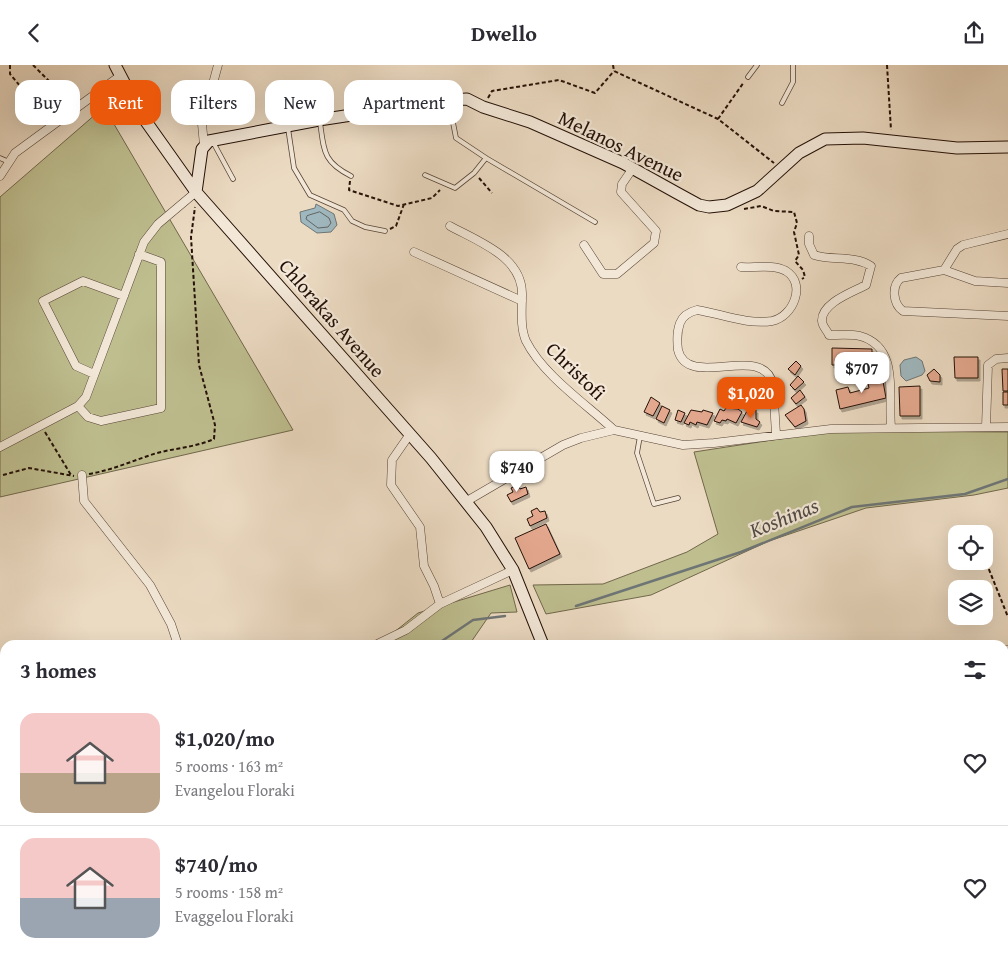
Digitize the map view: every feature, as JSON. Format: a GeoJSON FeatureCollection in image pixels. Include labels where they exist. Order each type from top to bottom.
{"type":"FeatureCollection","features":[{"type":"Feature","properties":{"kind":"street"},"geometry":{"type":"LineString","coordinates":[[0,447],[78,406],[86,397],[144,242],[158,224],[196,192],[208,143],[202,124],[218,65]]}},
{"type":"Feature","properties":{"kind":"street"},"geometry":{"type":"LineString","coordinates":[[80,105],[118,70]]}},
{"type":"Feature","properties":{"kind":"street","name":"Chlorakas Avenue"},"geometry":{"type":"LineString","coordinates":[[118,70],[146,123],[196,192],[410,434],[467,501],[491,533],[523,593],[541,640]]}},
{"type":"Feature","properties":{"kind":"street","name":"Melanos Avenue"},"geometry":{"type":"LineString","coordinates":[[463,99],[522,119],[632,168],[699,205],[718,206],[757,191],[799,153],[825,139],[848,137],[957,148],[1008,147]]}},
{"type":"Feature","properties":{"kind":"street"},"geometry":{"type":"LineString","coordinates":[[0,176],[16,153],[53,125]]}},
{"type":"Feature","properties":{"kind":"street","name":"Melanos Avenue"},"geometry":{"type":"LineString","coordinates":[[208,143],[293,125]]}},
{"type":"Feature","properties":{"kind":"street"},"geometry":{"type":"LineString","coordinates":[[584,245],[603,274],[617,275],[654,243],[656,231],[621,192],[622,184],[632,168]]}},
{"type":"Feature","properties":{"kind":"street","name":"Christofi"},"geometry":{"type":"LineString","coordinates":[[450,226],[504,257],[518,273],[522,286],[525,339],[541,364],[614,430]]}},
{"type":"Feature","properties":{"kind":"street"},"geometry":{"type":"LineString","coordinates":[[944,270],[957,249],[963,245],[1008,234]]}},
{"type":"Feature","properties":{"kind":"street"},"geometry":{"type":"LineString","coordinates":[[809,235],[809,244],[814,255],[824,258],[863,260],[870,266],[866,285],[831,304],[822,315],[822,323],[829,335],[860,336],[879,345],[884,352],[889,368],[891,427]]}},
{"type":"Feature","properties":{"kind":"street"},"geometry":{"type":"LineString","coordinates":[[414,252],[522,301]]}},
{"type":"Feature","properties":{"kind":"street"},"geometry":{"type":"LineString","coordinates":[[78,406],[88,417],[101,421],[161,408],[160,262],[139,255]]}},
{"type":"Feature","properties":{"kind":"street"},"geometry":{"type":"LineString","coordinates":[[741,267],[780,268],[788,273],[795,283],[795,299],[789,312],[774,321],[742,320],[697,310],[684,315],[678,328],[679,352],[685,362],[691,366],[750,366],[764,370],[773,385],[776,434]]}},
{"type":"Feature","properties":{"kind":"street"},"geometry":{"type":"LineString","coordinates":[[1008,283],[975,281],[944,270],[906,276],[897,281],[895,299],[899,308],[908,312],[1008,316]]}},
{"type":"Feature","properties":{"kind":"street"},"geometry":{"type":"LineString","coordinates":[[94,374],[76,366],[43,301],[83,281],[124,297]]}},
{"type":"Feature","properties":{"kind":"street"},"geometry":{"type":"LineString","coordinates":[[986,427],[988,365],[996,359],[1008,358]]}},
{"type":"Feature","properties":{"kind":"street"},"geometry":{"type":"LineString","coordinates":[[467,501],[563,445],[581,438],[614,430],[670,443],[699,445],[776,434],[891,427],[1008,427]]}},
{"type":"Feature","properties":{"kind":"street"},"geometry":{"type":"LineString","coordinates":[[410,434],[392,460],[391,485],[420,527],[424,566],[440,604]]}},
{"type":"Feature","properties":{"kind":"street"},"geometry":{"type":"LineString","coordinates":[[82,475],[84,501],[150,585],[171,624],[176,640]]}},
{"type":"Feature","properties":{"kind":"street"},"geometry":{"type":"LineString","coordinates":[[385,640],[406,630],[440,604],[512,571]]}},
{"type":"Feature","properties":{"kind":"lane"},"geometry":{"type":"LineString","coordinates":[[748,77],[757,65]]}},
{"type":"Feature","properties":{"kind":"lane"},"geometry":{"type":"LineString","coordinates":[[782,103],[791,89],[794,65]]}},
{"type":"Feature","properties":{"kind":"lane"},"geometry":{"type":"LineString","coordinates":[[320,125],[324,153],[334,165],[351,176]]}},
{"type":"Feature","properties":{"kind":"lane"},"geometry":{"type":"LineString","coordinates":[[454,125],[456,138],[486,158],[596,222]]}},
{"type":"Feature","properties":{"kind":"lane"},"geometry":{"type":"LineString","coordinates":[[288,126],[294,168],[310,195],[344,210],[352,221],[365,227],[385,231]]}},
{"type":"Feature","properties":{"kind":"lane"},"geometry":{"type":"LineString","coordinates":[[208,143],[232,179]]}},
{"type":"Feature","properties":{"kind":"lane"},"geometry":{"type":"LineString","coordinates":[[0,158],[9,162]]}},
{"type":"Feature","properties":{"kind":"lane"},"geometry":{"type":"LineString","coordinates":[[425,175],[455,189],[474,173],[486,158]]}},
{"type":"Feature","properties":{"kind":"lane"},"geometry":{"type":"LineString","coordinates":[[640,435],[637,453],[654,504],[678,498]]}},
{"type":"Feature","properties":{"kind":"path"},"geometry":{"type":"LineString","coordinates":[[10,65],[10,74],[15,80]]}},
{"type":"Feature","properties":{"kind":"path"},"geometry":{"type":"LineString","coordinates":[[33,65],[56,88],[88,99]]}},
{"type":"Feature","properties":{"kind":"path"},"geometry":{"type":"LineString","coordinates":[[613,65],[614,71]]}},
{"type":"Feature","properties":{"kind":"path"},"geometry":{"type":"LineString","coordinates":[[887,65],[892,142]]}},
{"type":"Feature","properties":{"kind":"path"},"geometry":{"type":"LineString","coordinates":[[483,107],[492,91],[558,80],[595,93],[614,71]]}},
{"type":"Feature","properties":{"kind":"path"},"geometry":{"type":"LineString","coordinates":[[614,71],[718,119],[782,170]]}},
{"type":"Feature","properties":{"kind":"path"},"geometry":{"type":"LineString","coordinates":[[718,119],[748,77]]}},
{"type":"Feature","properties":{"kind":"path"},"geometry":{"type":"LineString","coordinates":[[474,173],[492,193]]}},
{"type":"Feature","properties":{"kind":"path"},"geometry":{"type":"LineString","coordinates":[[351,176],[349,190],[398,206],[432,198],[446,184]]}},
{"type":"Feature","properties":{"kind":"path"},"geometry":{"type":"LineString","coordinates":[[3,475],[29,468],[72,476],[82,475],[110,470],[156,453],[204,444],[214,439],[215,425],[199,365],[191,237],[196,192]]}},
{"type":"Feature","properties":{"kind":"path"},"geometry":{"type":"LineString","coordinates":[[740,199],[742,209],[761,206],[774,211],[794,212],[797,223],[794,232],[799,255],[795,261],[803,270],[804,277],[795,283]]}},
{"type":"Feature","properties":{"kind":"path"},"geometry":{"type":"LineString","coordinates":[[385,231],[396,226],[404,204]]}},
{"type":"Feature","properties":{"kind":"path"},"geometry":{"type":"LineString","coordinates":[[42,425],[72,476]]}},
{"type":"Feature","properties":{"kind":"path"},"geometry":{"type":"LineString","coordinates":[[989,570],[1008,617]]}},
{"type":"Feature","properties":{"kind":"green space"},"geometry":{"type":"Polygon","coordinates":[[[90,119],[90,125],[115,125],[293,430],[0,497],[0,197],[90,119]]]}},
{"type":"Feature","properties":{"kind":"green space"},"geometry":{"type":"Polygon","coordinates":[[[831,431],[1008,432],[1008,488],[974,495],[866,508],[769,541],[651,595],[546,614],[533,585],[603,584],[687,552],[718,534],[694,452],[831,431]]]}},
{"type":"Feature","properties":{"kind":"green space"},"geometry":{"type":"Polygon","coordinates":[[[510,585],[517,612],[491,613],[472,640],[384,640],[418,613],[510,585]]]}},
{"type":"Feature","properties":{"kind":"water"},"geometry":{"type":"Polygon","coordinates":[[[316,204],[334,214],[337,225],[331,232],[317,233],[301,222],[300,212],[315,208],[316,204]]]}},
{"type":"Feature","properties":{"kind":"water"},"geometry":{"type":"Polygon","coordinates":[[[916,357],[922,361],[925,371],[922,375],[906,381],[901,376],[900,365],[904,360],[916,357]]]}},
{"type":"Feature","properties":{"kind":"building"},"geometry":{"type":"Polygon","coordinates":[[[832,348],[872,349],[872,365],[832,365],[832,348]]]}},
{"type":"Feature","properties":{"kind":"building"},"geometry":{"type":"Polygon","coordinates":[[[954,357],[978,357],[978,378],[955,378],[954,357]]]}},
{"type":"Feature","properties":{"kind":"building"},"geometry":{"type":"Polygon","coordinates":[[[796,361],[801,366],[795,375],[788,369],[796,361]]]}},
{"type":"Feature","properties":{"kind":"building"},"geometry":{"type":"Polygon","coordinates":[[[934,369],[940,375],[940,382],[930,381],[927,375],[934,369]]]}},
{"type":"Feature","properties":{"kind":"building"},"geometry":{"type":"Polygon","coordinates":[[[1002,369],[1008,369],[1008,391],[1003,391],[1002,369]]]}},
{"type":"Feature","properties":{"kind":"building"},"geometry":{"type":"Polygon","coordinates":[[[798,376],[804,382],[795,390],[790,385],[798,376]]]}},
{"type":"Feature","properties":{"kind":"building"},"geometry":{"type":"Polygon","coordinates":[[[882,376],[886,398],[840,409],[836,390],[848,387],[850,393],[869,388],[867,379],[882,376]]]}},
{"type":"Feature","properties":{"kind":"building"},"geometry":{"type":"Polygon","coordinates":[[[753,384],[758,387],[760,403],[754,405],[754,401],[747,396],[753,384]]]}},
{"type":"Feature","properties":{"kind":"building"},"geometry":{"type":"Polygon","coordinates":[[[920,386],[920,416],[900,416],[899,387],[920,386]]]}},
{"type":"Feature","properties":{"kind":"building"},"geometry":{"type":"Polygon","coordinates":[[[800,390],[805,397],[796,404],[791,398],[800,390]]]}},
{"type":"Feature","properties":{"kind":"building"},"geometry":{"type":"Polygon","coordinates":[[[1003,392],[1008,392],[1008,405],[1003,405],[1003,392]]]}},
{"type":"Feature","properties":{"kind":"building"},"geometry":{"type":"Polygon","coordinates":[[[651,397],[660,403],[653,416],[644,412],[651,397]]]}},
{"type":"Feature","properties":{"kind":"building"},"geometry":{"type":"Polygon","coordinates":[[[801,405],[804,409],[806,421],[795,427],[785,415],[801,405]]]}},
{"type":"Feature","properties":{"kind":"building"},"geometry":{"type":"Polygon","coordinates":[[[662,406],[670,410],[664,423],[656,419],[662,406]]]}},
{"type":"Feature","properties":{"kind":"building"},"geometry":{"type":"Polygon","coordinates":[[[726,408],[738,409],[742,412],[736,423],[727,419],[726,421],[722,420],[720,423],[714,421],[720,409],[724,411],[726,408]]]}},
{"type":"Feature","properties":{"kind":"building"},"geometry":{"type":"Polygon","coordinates":[[[678,410],[685,413],[681,422],[675,420],[678,410]]]}},
{"type":"Feature","properties":{"kind":"building"},"geometry":{"type":"Polygon","coordinates":[[[691,410],[702,412],[703,410],[713,413],[707,425],[697,422],[696,425],[690,422],[689,425],[684,423],[691,410]]]}},
{"type":"Feature","properties":{"kind":"building"},"geometry":{"type":"Polygon","coordinates":[[[756,410],[756,419],[760,422],[757,427],[741,422],[747,411],[756,410]]]}},
{"type":"Feature","properties":{"kind":"building"},"geometry":{"type":"Polygon","coordinates":[[[518,485],[520,489],[526,487],[528,494],[511,502],[507,495],[513,492],[511,488],[518,485]]]}},
{"type":"Feature","properties":{"kind":"building"},"geometry":{"type":"Polygon","coordinates":[[[537,508],[540,512],[545,511],[547,518],[530,526],[527,519],[533,516],[531,511],[537,508]]]}},
{"type":"Feature","properties":{"kind":"building"},"geometry":{"type":"Polygon","coordinates":[[[546,524],[560,554],[529,569],[515,538],[546,524]]]}},
{"type":"Feature","properties":{"kind":"waterway","name":"Koshinas"},"geometry":{"type":"LineString","coordinates":[[576,606],[741,552],[852,507],[965,494],[1008,479]]}},
{"type":"Feature","properties":{"kind":"waterway","name":"Koshinas"},"geometry":{"type":"LineString","coordinates":[[443,640],[473,620],[505,616]]}}]}
